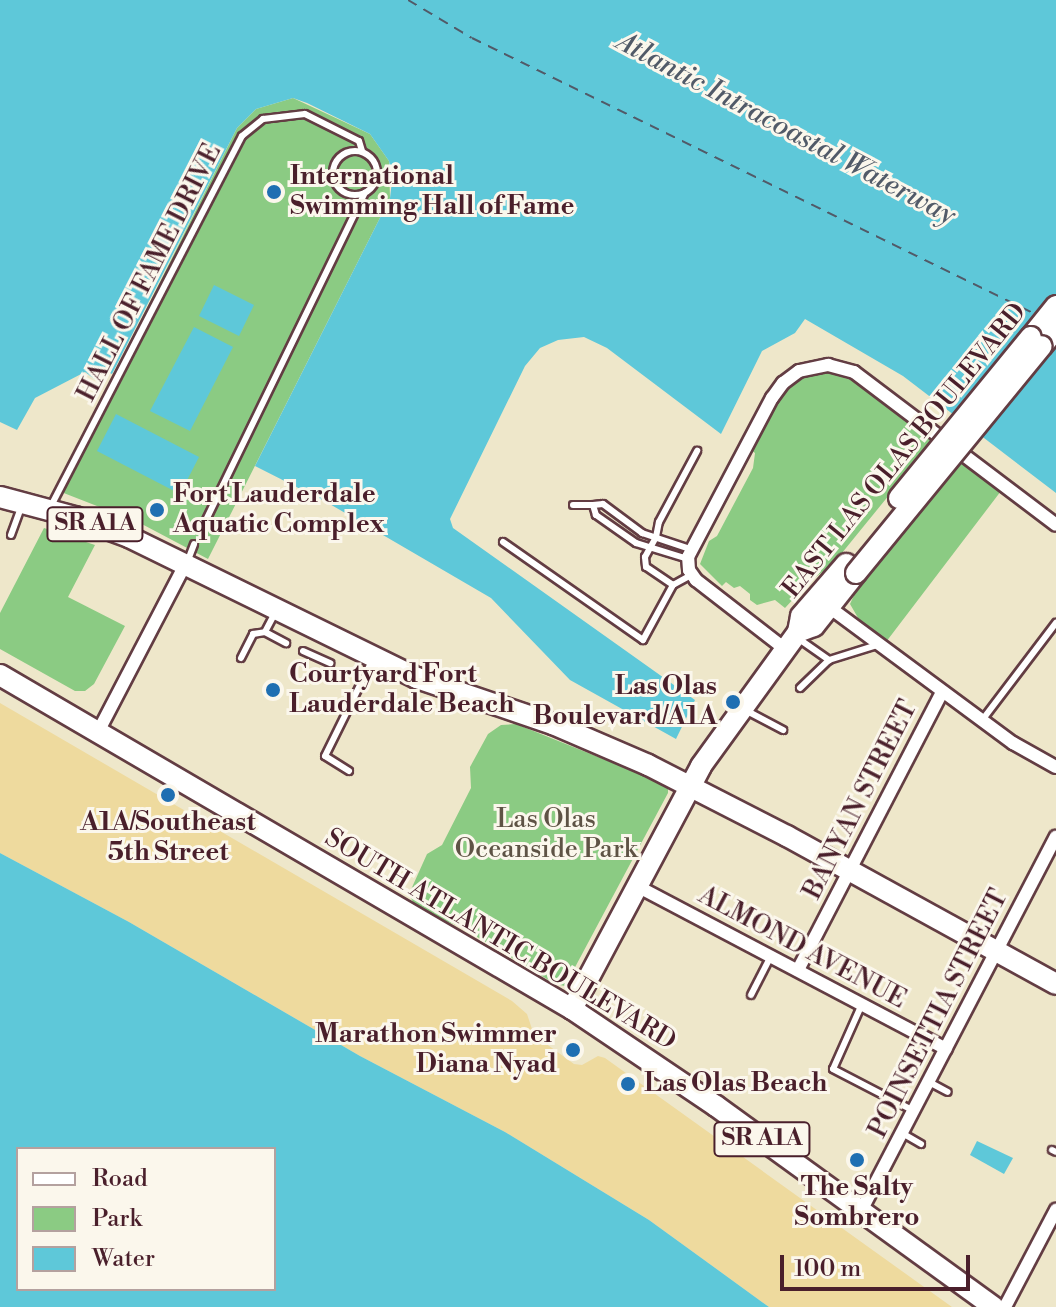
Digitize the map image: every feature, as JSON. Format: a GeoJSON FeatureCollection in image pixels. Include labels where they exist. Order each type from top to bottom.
{"type":"FeatureCollection","features":[{"type":"Feature","properties":{"kind":"main road","name":"EAST LAS OLAS BOULEVARD"},"geometry":{"type":"LineString","coordinates":[[793,639],[814,626],[829,607],[851,568],[1056,306]]}},
{"type":"Feature","properties":{"kind":"main road","name":"EAST LAS OLAS BOULEVARD"},"geometry":{"type":"LineString","coordinates":[[572,1009],[690,786],[740,707],[793,639],[801,616],[851,568],[1056,329]]}},
{"type":"Feature","properties":{"kind":"main road","name":"SR A1A"},"geometry":{"type":"LineString","coordinates":[[0,497],[190,554],[277,609],[373,657],[438,687],[571,731],[690,786],[1056,984]]}},
{"type":"Feature","properties":{"kind":"main road","name":"SOUTH ATLANTIC BOULEVARD"},"geometry":{"type":"LineString","coordinates":[[0,675],[572,1009],[701,1095],[994,1307]]}},
{"type":"Feature","properties":{"kind":"street"},"geometry":{"type":"LineString","coordinates":[[793,639],[691,575],[689,554],[778,389],[799,371],[818,365],[836,366],[854,372],[1056,525]]}},
{"type":"Feature","properties":{"kind":"street"},"geometry":{"type":"LineString","coordinates":[[98,732],[190,554]]}},
{"type":"Feature","properties":{"kind":"street"},"geometry":{"type":"LineString","coordinates":[[829,607],[942,692],[1056,767]]}},
{"type":"Feature","properties":{"kind":"street","name":"BANYAN STREET"},"geometry":{"type":"LineString","coordinates":[[798,970],[942,692]]}},
{"type":"Feature","properties":{"kind":"street","name":"POINSETTIA STREET"},"geometry":{"type":"LineString","coordinates":[[861,1211],[1056,837]]}},
{"type":"Feature","properties":{"kind":"street","name":"ALMOND AVENUE"},"geometry":{"type":"LineString","coordinates":[[637,886],[946,1049]]}},
{"type":"Feature","properties":{"kind":"street"},"geometry":{"type":"LineString","coordinates":[[1005,1307],[1056,1210]]}},
{"type":"Feature","properties":{"kind":"lane","name":"HALL OF FAME DRIVE"},"geometry":{"type":"LineString","coordinates":[[50,510],[242,136],[263,119],[305,114],[359,141],[362,151]]}},
{"type":"Feature","properties":{"kind":"lane"},"geometry":{"type":"LineString","coordinates":[[205,522],[362,205],[365,193],[376,183],[378,169],[371,156],[362,151],[344,153],[333,172],[343,192],[365,193]]}},
{"type":"Feature","properties":{"kind":"lane"},"geometry":{"type":"LineString","coordinates":[[673,585],[646,567],[645,557],[656,537],[659,522],[697,451]]}},
{"type":"Feature","properties":{"kind":"lane"},"geometry":{"type":"LineString","coordinates":[[11,535],[23,502]]}},
{"type":"Feature","properties":{"kind":"lane"},"geometry":{"type":"LineString","coordinates":[[573,505],[603,504],[642,533],[689,554]]}},
{"type":"Feature","properties":{"kind":"lane"},"geometry":{"type":"LineString","coordinates":[[593,505],[596,515],[636,543],[689,554]]}},
{"type":"Feature","properties":{"kind":"lane"},"geometry":{"type":"LineString","coordinates":[[503,542],[643,640],[673,585],[691,575]]}},
{"type":"Feature","properties":{"kind":"lane"},"geometry":{"type":"LineString","coordinates":[[265,632],[277,609]]}},
{"type":"Feature","properties":{"kind":"lane"},"geometry":{"type":"LineString","coordinates":[[982,720],[1056,623]]}},
{"type":"Feature","properties":{"kind":"lane"},"geometry":{"type":"LineString","coordinates":[[241,658],[253,634],[265,632],[286,643]]}},
{"type":"Feature","properties":{"kind":"lane"},"geometry":{"type":"LineString","coordinates":[[793,639],[829,660]]}},
{"type":"Feature","properties":{"kind":"lane"},"geometry":{"type":"LineString","coordinates":[[800,688],[829,660],[877,645]]}},
{"type":"Feature","properties":{"kind":"lane"},"geometry":{"type":"LineString","coordinates":[[303,651],[330,663]]}},
{"type":"Feature","properties":{"kind":"lane"},"geometry":{"type":"LineString","coordinates":[[349,771],[325,756],[373,657]]}},
{"type":"Feature","properties":{"kind":"lane"},"geometry":{"type":"LineString","coordinates":[[740,707],[783,730]]}},
{"type":"Feature","properties":{"kind":"lane"},"geometry":{"type":"LineString","coordinates":[[751,995],[771,956]]}},
{"type":"Feature","properties":{"kind":"lane"},"geometry":{"type":"LineString","coordinates":[[862,1004],[833,1069],[914,1111]]}},
{"type":"Feature","properties":{"kind":"lane"},"geometry":{"type":"LineString","coordinates":[[929,1082],[948,1092]]}},
{"type":"Feature","properties":{"kind":"lane"},"geometry":{"type":"LineString","coordinates":[[902,1133],[921,1144]]}},
{"type":"Feature","properties":{"kind":"green space"},"geometry":{"type":"Polygon","coordinates":[[[293,98],[370,134],[389,161],[390,198],[208,559],[138,522],[56,490],[237,128],[256,109],[293,98]]]}},
{"type":"Feature","properties":{"kind":"green space"},"geometry":{"type":"Polygon","coordinates":[[[822,371],[855,381],[1001,491],[886,642],[861,623],[850,604],[857,589],[920,512],[894,489],[833,564],[809,582],[785,608],[775,600],[757,605],[740,586],[734,588],[726,582],[722,586],[700,564],[709,541],[717,536],[753,468],[755,453],[751,450],[776,401],[801,376],[822,371]]]}},
{"type":"Feature","properties":{"kind":"green space"},"geometry":{"type":"Polygon","coordinates":[[[44,528],[95,545],[68,597],[125,626],[94,684],[85,691],[75,691],[0,649],[0,613],[44,528]]]}},
{"type":"Feature","properties":{"kind":"green space","name":"Las Olas Oceanside Park"},"geometry":{"type":"Polygon","coordinates":[[[516,724],[668,785],[668,793],[565,986],[555,984],[459,926],[415,906],[409,894],[427,854],[442,845],[471,788],[470,767],[488,734],[501,725],[516,724]]]}},
{"type":"Feature","properties":{"kind":"sand"},"geometry":{"type":"Polygon","coordinates":[[[0,703],[512,1001],[527,1014],[534,1035],[574,1064],[582,1065],[598,1056],[605,1058],[952,1307],[769,1307],[649,1220],[505,1132],[360,1056],[129,922],[0,853],[0,703]]]}},
{"type":"Feature","properties":{"kind":"water","name":"Atlantic Intracoastal Waterway"},"geometry":{"type":"Polygon","coordinates":[[[0,0],[1056,0],[1056,493],[903,376],[805,319],[795,333],[762,351],[721,434],[607,348],[584,337],[558,340],[540,348],[525,366],[450,519],[453,528],[695,700],[676,739],[570,680],[491,598],[328,503],[255,466],[390,198],[392,181],[389,161],[370,134],[307,103],[293,98],[256,109],[237,128],[112,374],[104,370],[97,381],[85,372],[35,398],[17,430],[0,422],[0,0]]]}},
{"type":"Feature","properties":{"kind":"water"},"geometry":{"type":"Polygon","coordinates":[[[214,285],[254,305],[239,336],[199,316],[214,285]]]}},
{"type":"Feature","properties":{"kind":"water"},"geometry":{"type":"Polygon","coordinates":[[[194,327],[233,347],[190,431],[150,411],[194,327]]]}},
{"type":"Feature","properties":{"kind":"water"},"geometry":{"type":"Polygon","coordinates":[[[116,414],[199,457],[180,494],[97,451],[116,414]]]}},
{"type":"Feature","properties":{"kind":"water"},"geometry":{"type":"Polygon","coordinates":[[[0,853],[129,922],[360,1056],[505,1132],[649,1220],[769,1307],[0,1307],[0,853]]]}},
{"type":"Feature","properties":{"kind":"water"},"geometry":{"type":"Polygon","coordinates":[[[977,1141],[1013,1158],[1004,1174],[970,1155],[977,1141]]]}},
{"type":"Feature","properties":{"kind":"ferry route"},"geometry":{"type":"LineString","coordinates":[[408,0],[472,38],[1037,315]]}},
{"type":"Feature","properties":{"kind":"place","name":"International Swimming Hall of Fame"},"geometry":{"type":"Point","coordinates":[274,192]}},
{"type":"Feature","properties":{"kind":"place","name":"Fort Lauderdale Aquatic Complex"},"geometry":{"type":"Point","coordinates":[157,510]}},
{"type":"Feature","properties":{"kind":"place","name":"Courtyard Fort Lauderdale Beach"},"geometry":{"type":"Point","coordinates":[273,690]}},
{"type":"Feature","properties":{"kind":"place","name":"Las Olas Boulevard/A1A"},"geometry":{"type":"Point","coordinates":[733,702]}},
{"type":"Feature","properties":{"kind":"place","name":"A1A/Southeast 5th Street"},"geometry":{"type":"Point","coordinates":[168,795]}},
{"type":"Feature","properties":{"kind":"place","name":"Marathon Swimmer Diana Nyad"},"geometry":{"type":"Point","coordinates":[573,1050]}},
{"type":"Feature","properties":{"kind":"place","name":"Las Olas Beach"},"geometry":{"type":"Point","coordinates":[628,1084]}},
{"type":"Feature","properties":{"kind":"place","name":"The Salty Sombrero"},"geometry":{"type":"Point","coordinates":[857,1160]}}]}
